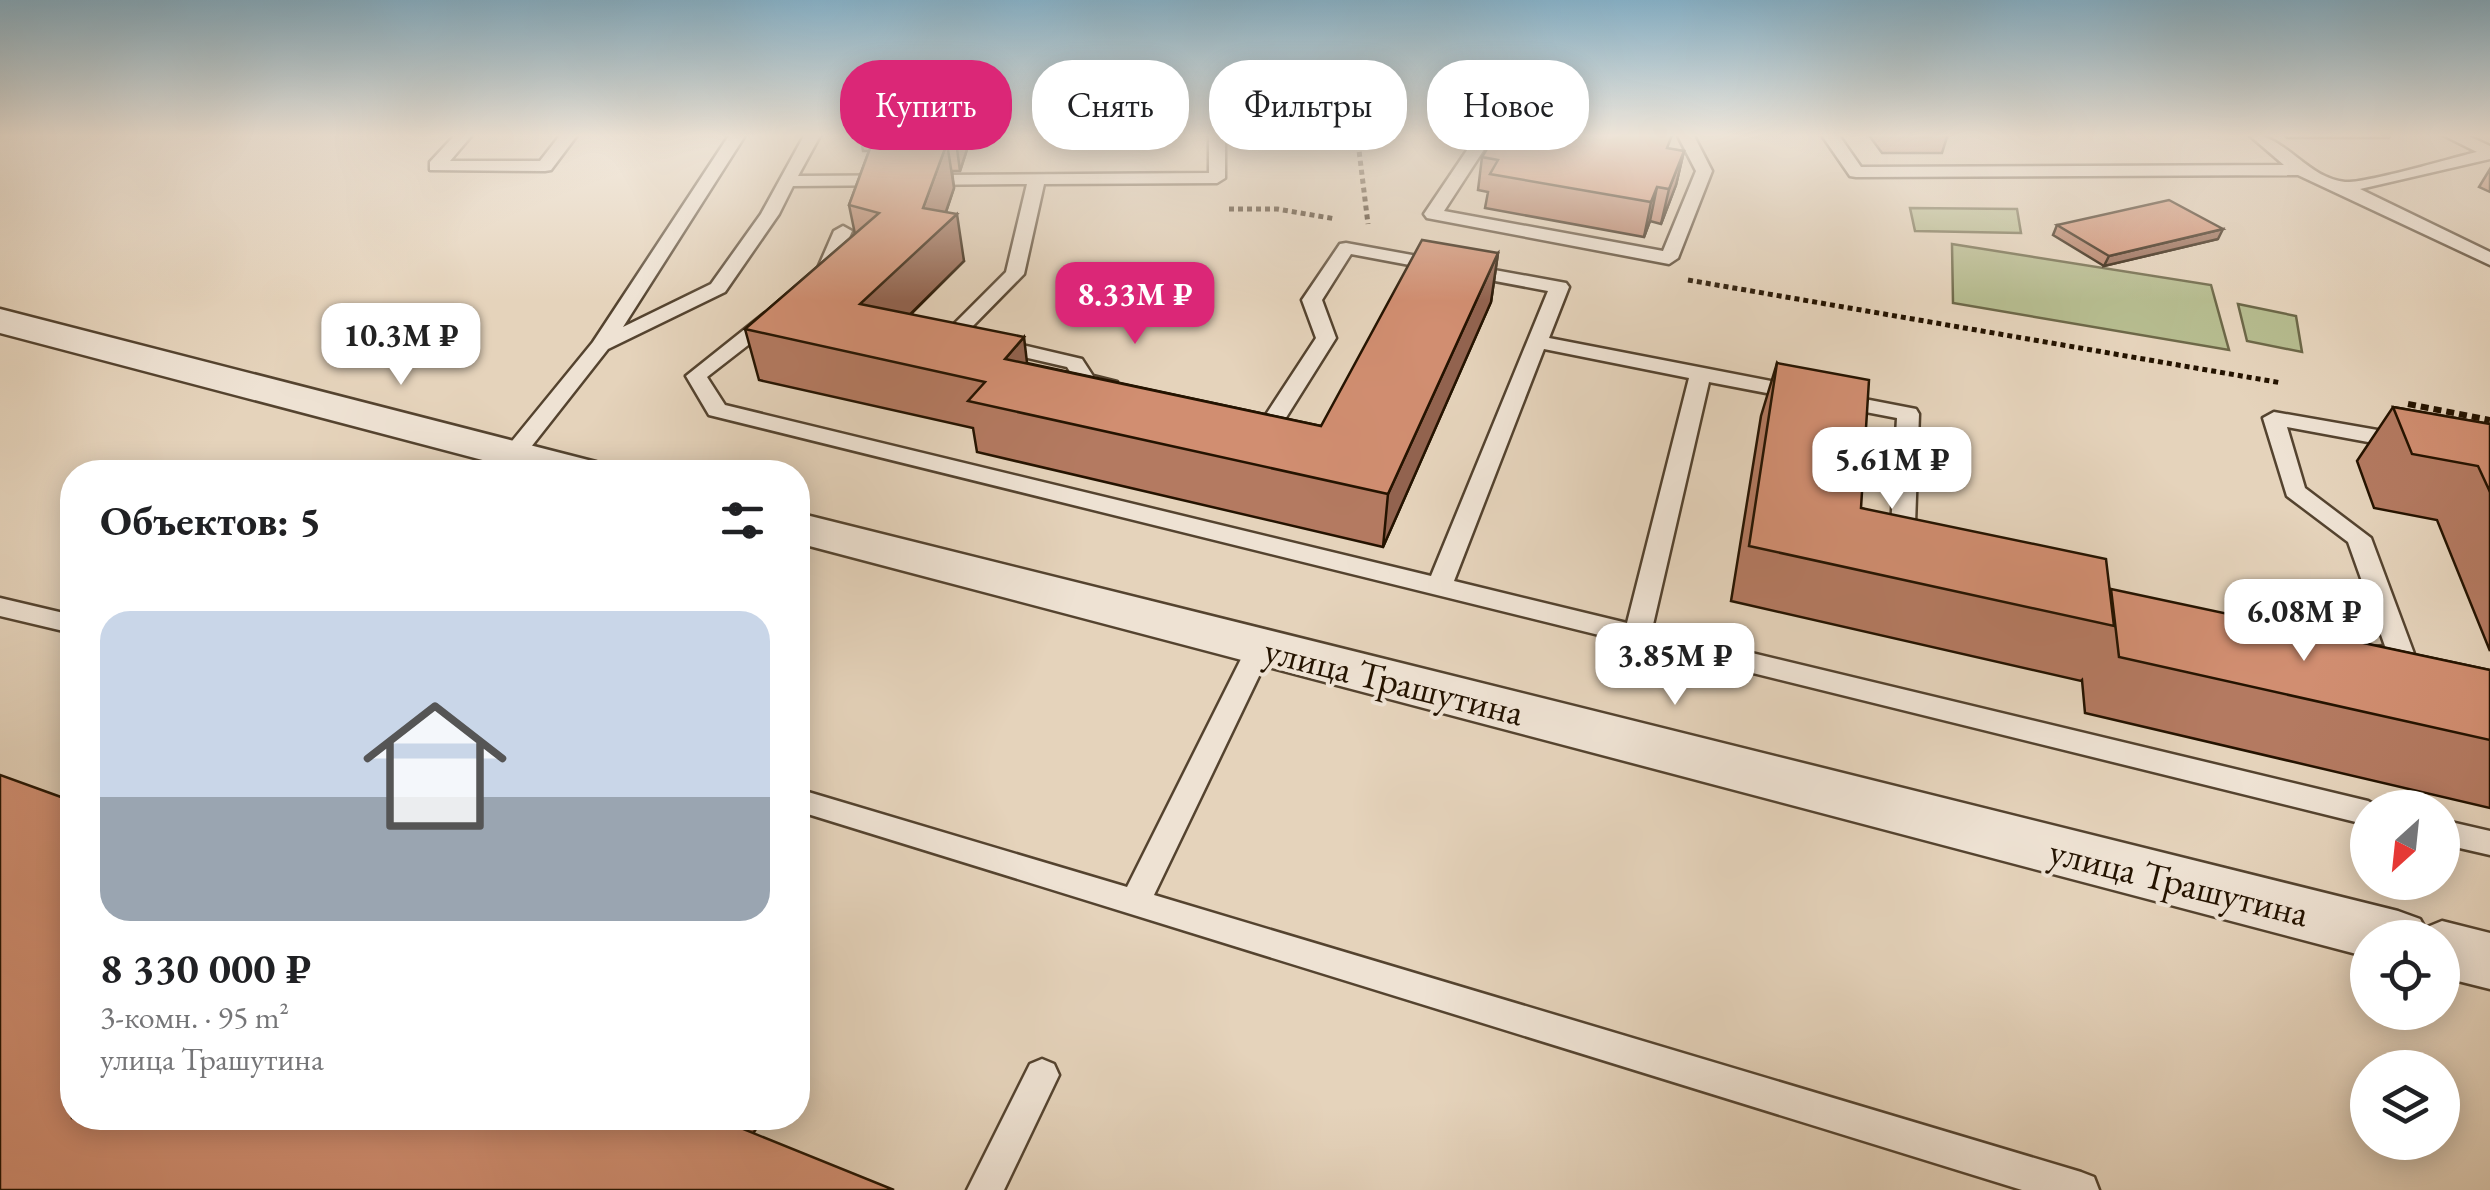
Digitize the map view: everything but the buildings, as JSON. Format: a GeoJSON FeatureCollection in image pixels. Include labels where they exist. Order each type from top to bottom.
{"type":"FeatureCollection","features":[{"type":"Feature","properties":{"kind":"street"},"geometry":{"type":"LineString","coordinates":[[0,321],[529,460]]}},
{"type":"Feature","properties":{"kind":"street","name":"улица Трашутина"},"geometry":{"type":"LineString","coordinates":[[810,531],[2350,926]]}},
{"type":"Feature","properties":{"kind":"street"},"geometry":{"type":"LineString","coordinates":[[2460,954],[2490,961]]}},
{"type":"Feature","properties":{"kind":"lane"},"geometry":{"type":"LineString","coordinates":[[512,456],[600,345],[702,190]]}},
{"type":"Feature","properties":{"kind":"lane"},"geometry":{"type":"LineString","coordinates":[[600,345],[718,288],[783,190]]}},
{"type":"Feature","properties":{"kind":"lane"},"geometry":{"type":"LineString","coordinates":[[1035,190],[1015,274],[953,335],[1075,363],[1085,380],[1141,393]]}},
{"type":"Feature","properties":{"kind":"lane"},"geometry":{"type":"LineString","coordinates":[[1449,190],[1433,214],[1669,258],[1697,190]]}},
{"type":"Feature","properties":{"kind":"lane"},"geometry":{"type":"LineString","coordinates":[[2347,190],[2490,259]]}},
{"type":"Feature","properties":{"kind":"lane"},"geometry":{"type":"LineString","coordinates":[[843,232],[827,273],[696,376],[718,410],[2350,809]]}},
{"type":"Feature","properties":{"kind":"lane"},"geometry":{"type":"LineString","coordinates":[[1234,415],[1271,424],[1326,338],[1312,300],[1346,248],[1559,287],[1440,587]]}},
{"type":"Feature","properties":{"kind":"lane"},"geometry":{"type":"LineString","coordinates":[[1537,342],[1908,414],[1903,529],[1956,540]]}},
{"type":"Feature","properties":{"kind":"lane"},"geometry":{"type":"LineString","coordinates":[[1638,636],[1700,374]]}},
{"type":"Feature","properties":{"kind":"lane"},"geometry":{"type":"LineString","coordinates":[[2348,647],[2402,659],[2359,538],[2295,491],[2274,418],[2431,447]]}},
{"type":"Feature","properties":{"kind":"lane"},"geometry":{"type":"LineString","coordinates":[[0,606],[60,621]]}},
{"type":"Feature","properties":{"kind":"lane"},"geometry":{"type":"LineString","coordinates":[[1135,902],[1260,647]]}},
{"type":"Feature","properties":{"kind":"lane"},"geometry":{"type":"LineString","coordinates":[[810,804],[2081,1190]]}},
{"type":"Feature","properties":{"kind":"lane"},"geometry":{"type":"LineString","coordinates":[[2460,836],[2490,843]]}},
{"type":"Feature","properties":{"kind":"lane"},"geometry":{"type":"LineString","coordinates":[[985,1190],[1042,1075]]}},
{"type":"Feature","properties":{"kind":"path"},"geometry":{"type":"LineString","coordinates":[[1364,190],[1368,225]]}},
{"type":"Feature","properties":{"kind":"green space"},"geometry":{"type":"Polygon","coordinates":[[[1910,208],[2017,209],[2021,233],[1915,231],[1910,208]]]}},
{"type":"Feature","properties":{"kind":"green space"},"geometry":{"type":"Polygon","coordinates":[[[1952,244],[2211,285],[2229,350],[1953,303],[1952,244]]]}},
{"type":"Feature","properties":{"kind":"green space"},"geometry":{"type":"Polygon","coordinates":[[[2238,304],[2296,316],[2302,352],[2247,341],[2238,304]]]}}]}
